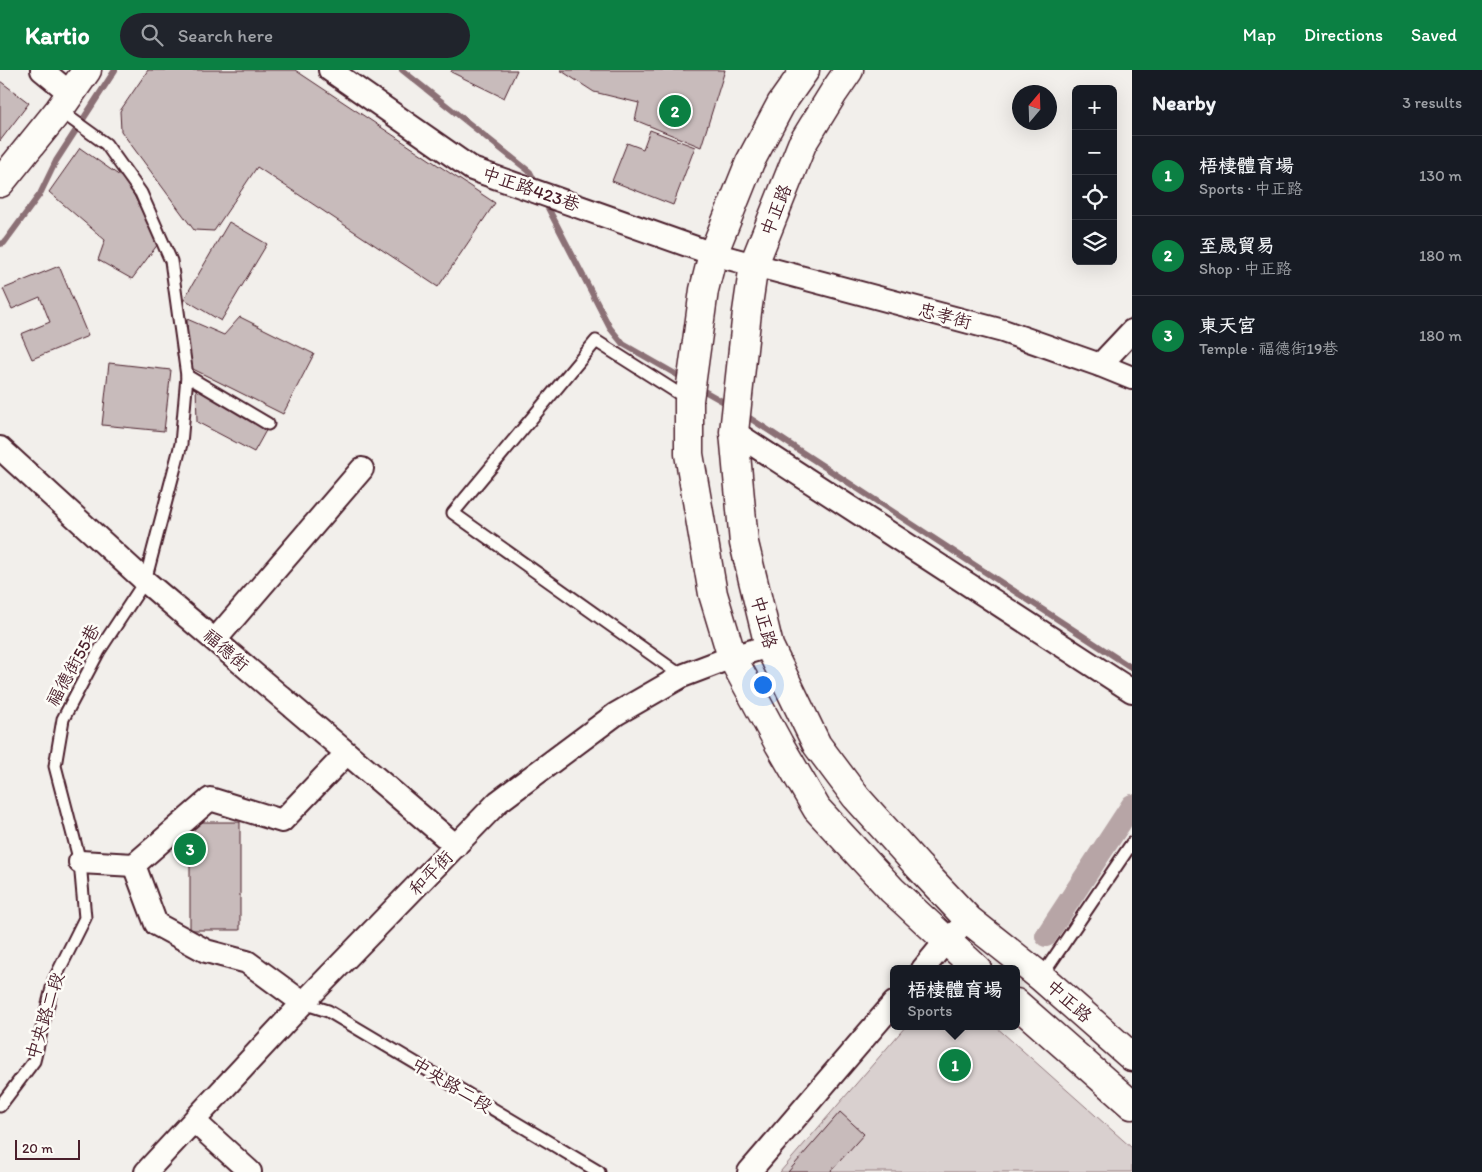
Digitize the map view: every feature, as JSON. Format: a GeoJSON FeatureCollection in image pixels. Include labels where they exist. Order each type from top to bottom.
{"type":"FeatureCollection","features":[{"type":"Feature","properties":{"kind":"street"},"geometry":{"type":"LineString","coordinates":[[42,70],[65,102]]}},
{"type":"Feature","properties":{"kind":"street"},"geometry":{"type":"LineString","coordinates":[[0,183],[65,102],[87,70]]}},
{"type":"Feature","properties":{"kind":"street","name":"中正路423巷"},"geometry":{"type":"LineString","coordinates":[[330,70],[472,169],[713,254],[754,264]]}},
{"type":"Feature","properties":{"kind":"street"},"geometry":{"type":"LineString","coordinates":[[805,70],[781,104],[750,162],[713,254],[704,290],[690,400],[689,454],[713,594],[732,657],[817,809],[892,890],[973,965]]}},
{"type":"Feature","properties":{"kind":"street","name":"中正路"},"geometry":{"type":"LineString","coordinates":[[850,70],[802,144],[754,264],[747,312],[734,432],[744,543],[769,646],[817,745],[856,796],[969,920],[1041,976],[1132,1057]]}},
{"type":"Feature","properties":{"kind":"street","name":"忠孝街"},"geometry":{"type":"LineString","coordinates":[[754,264],[1003,331],[1132,378]]}},
{"type":"Feature","properties":{"kind":"street"},"geometry":{"type":"LineString","coordinates":[[1100,365],[1132,331]]}},
{"type":"Feature","properties":{"kind":"street"},"geometry":{"type":"LineString","coordinates":[[734,432],[1132,691]]}},
{"type":"Feature","properties":{"kind":"street","name":"福德街"},"geometry":{"type":"LineString","coordinates":[[0,448],[145,581],[456,846]]}},
{"type":"Feature","properties":{"kind":"street"},"geometry":{"type":"LineString","coordinates":[[216,640],[362,468]]}},
{"type":"Feature","properties":{"kind":"street","name":"和平街"},"geometry":{"type":"LineString","coordinates":[[146,1172],[303,1003],[498,802],[616,714],[682,676],[732,657],[769,646]]}},
{"type":"Feature","properties":{"kind":"street"},"geometry":{"type":"LineString","coordinates":[[80,862],[134,865],[210,799],[282,821],[346,754]]}},
{"type":"Feature","properties":{"kind":"street"},"geometry":{"type":"LineString","coordinates":[[134,865],[156,924],[206,951],[247,962],[303,1003]]}},
{"type":"Feature","properties":{"kind":"street"},"geometry":{"type":"LineString","coordinates":[[926,965],[946,941],[969,920]]}},
{"type":"Feature","properties":{"kind":"street","name":"中正路"},"geometry":{"type":"LineString","coordinates":[[1020,1007],[1132,1105]]}},
{"type":"Feature","properties":{"kind":"street"},"geometry":{"type":"LineString","coordinates":[[750,1172],[890,1008]]}},
{"type":"Feature","properties":{"kind":"street"},"geometry":{"type":"LineString","coordinates":[[194,1122],[250,1172]]}},
{"type":"Feature","properties":{"kind":"lane","name":"福德街55巷"},"geometry":{"type":"LineString","coordinates":[[65,102],[106,144],[141,193],[171,260],[187,376],[181,444],[145,581],[98,651],[63,719],[55,766],[80,862]]}},
{"type":"Feature","properties":{"kind":"lane"},"geometry":{"type":"LineString","coordinates":[[682,676],[452,513],[596,340],[690,400]]}},
{"type":"Feature","properties":{"kind":"lane"},"geometry":{"type":"LineString","coordinates":[[187,376],[268,424]]}},
{"type":"Feature","properties":{"kind":"lane"},"geometry":{"type":"LineString","coordinates":[[1041,976],[1132,843]]}},
{"type":"Feature","properties":{"kind":"lane","name":"中央路二段"},"geometry":{"type":"LineString","coordinates":[[0,1106],[34,1061],[54,980],[85,918],[80,862]]}},
{"type":"Feature","properties":{"kind":"lane","name":"中央路二段"},"geometry":{"type":"LineString","coordinates":[[303,1003],[328,1011],[598,1172]]}},
{"type":"Feature","properties":{"kind":"shaded area"},"geometry":{"type":"Polygon","coordinates":[[[903,1030],[999,1030],[1132,1148],[1132,1172],[780,1172],[903,1030]]]}},
{"type":"Feature","properties":{"kind":"building"},"geometry":{"type":"Polygon","coordinates":[[[148,70],[295,70],[495,203],[438,287],[257,167],[214,231],[194,230],[121,131],[120,111],[148,70]]]}},
{"type":"Feature","properties":{"kind":"building"},"geometry":{"type":"Polygon","coordinates":[[[452,70],[517,70],[504,98],[451,72],[452,70]]]}},
{"type":"Feature","properties":{"kind":"building"},"geometry":{"type":"Polygon","coordinates":[[[560,70],[725,70],[701,147],[635,120],[639,103],[594,92],[560,70]]]}},
{"type":"Feature","properties":{"kind":"building"},"geometry":{"type":"Polygon","coordinates":[[[0,81],[29,103],[0,141],[0,81]]]}},
{"type":"Feature","properties":{"kind":"building"},"geometry":{"type":"Polygon","coordinates":[[[650,130],[695,147],[673,205],[612,181],[627,143],[643,149],[650,130]]]}},
{"type":"Feature","properties":{"kind":"building"},"geometry":{"type":"Polygon","coordinates":[[[80,148],[127,181],[158,244],[132,279],[98,260],[105,240],[49,192],[80,148]]]}},
{"type":"Feature","properties":{"kind":"building"},"geometry":{"type":"Polygon","coordinates":[[[229,222],[267,244],[221,321],[184,299],[229,222]]]}},
{"type":"Feature","properties":{"kind":"building"},"geometry":{"type":"Polygon","coordinates":[[[59,266],[88,336],[32,359],[21,334],[50,322],[40,297],[12,309],[3,289],[59,266]]]}},
{"type":"Feature","properties":{"kind":"building"},"geometry":{"type":"Polygon","coordinates":[[[240,317],[314,354],[283,414],[189,367],[187,319],[224,335],[240,317]]]}},
{"type":"Feature","properties":{"kind":"building"},"geometry":{"type":"Polygon","coordinates":[[[109,363],[171,370],[164,431],[102,425],[109,363]]]}},
{"type":"Feature","properties":{"kind":"building"},"geometry":{"type":"Polygon","coordinates":[[[196,386],[269,425],[254,452],[197,422],[196,386]]]}},
{"type":"Feature","properties":{"kind":"building"},"geometry":{"type":"Polygon","coordinates":[[[190,822],[240,822],[240,930],[190,930],[190,822]]]}},
{"type":"Feature","properties":{"kind":"building"},"geometry":{"type":"Polygon","coordinates":[[[840,1112],[864,1134],[830,1172],[788,1172],[840,1112]]]}},
{"type":"Feature","properties":{"kind":"waterway"},"geometry":{"type":"LineString","coordinates":[[0,244],[4,243],[40,194],[56,161],[115,70]]}},
{"type":"Feature","properties":{"kind":"waterway"},"geometry":{"type":"LineString","coordinates":[[402,70],[530,172],[537,186]]}},
{"type":"Feature","properties":{"kind":"waterway"},"geometry":{"type":"LineString","coordinates":[[545,202],[610,328],[623,344],[686,380]]}},
{"type":"Feature","properties":{"kind":"waterway"},"geometry":{"type":"LineString","coordinates":[[699,388],[729,405]]}},
{"type":"Feature","properties":{"kind":"waterway"},"geometry":{"type":"LineString","coordinates":[[742,413],[1132,668]]}},
{"type":"Feature","properties":{"kind":"waterway"},"geometry":{"type":"LineString","coordinates":[[1046,936],[1132,805]]}},
{"type":"Feature","properties":{"kind":"place","name":"至晟貿易"},"geometry":{"type":"Point","coordinates":[675,111]}},
{"type":"Feature","properties":{"kind":"place","name":"東天宮"},"geometry":{"type":"Point","coordinates":[190,849]}},
{"type":"Feature","properties":{"kind":"place","name":"梧棲體育場"},"geometry":{"type":"Point","coordinates":[955,1065]}}]}
